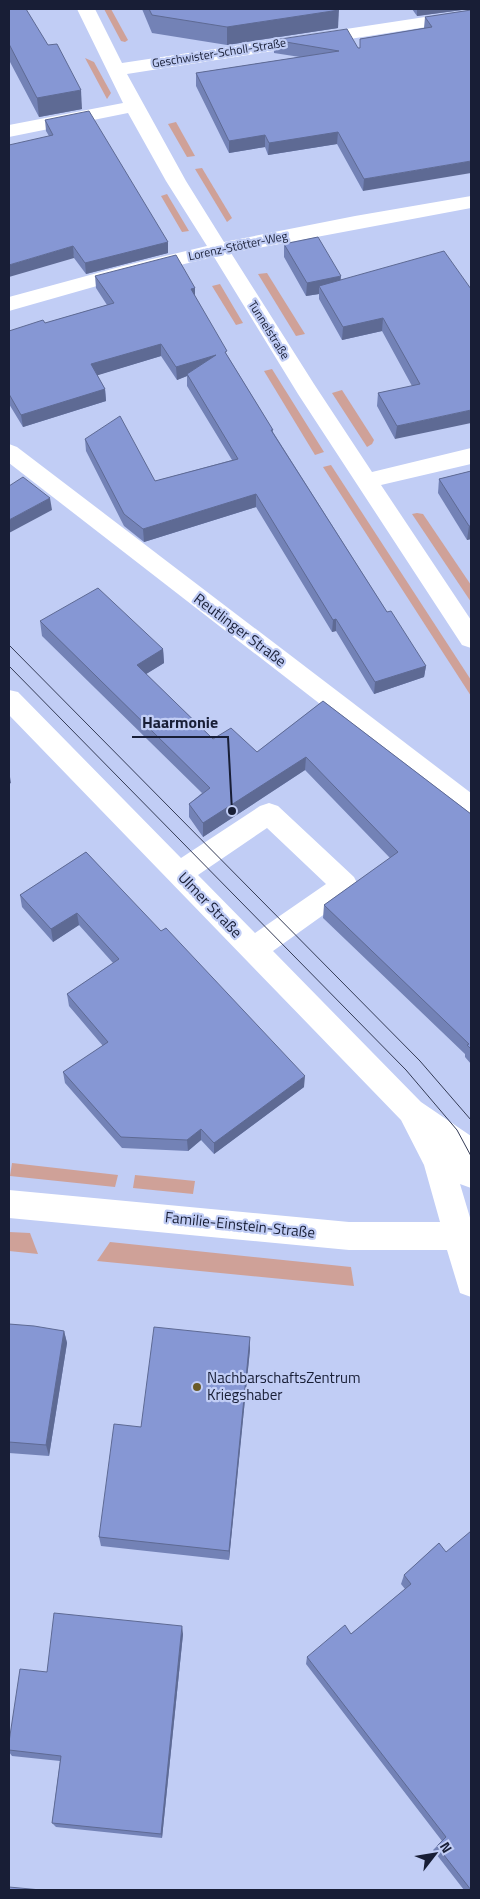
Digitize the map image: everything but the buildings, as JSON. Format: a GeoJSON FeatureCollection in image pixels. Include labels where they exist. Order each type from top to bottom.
{"type":"FeatureCollection","features":[{"type":"Feature","properties":{"kind":"street","name":"Tunnelstraße"},"geometry":{"type":"LineString","coordinates":[[86,9],[134,106],[169,169],[306,389],[471,639]]}},
{"type":"Feature","properties":{"kind":"street","name":"Geschwister-Scholl-Straße"},"geometry":{"type":"LineString","coordinates":[[116,70],[395,25],[471,15]]}},
{"type":"Feature","properties":{"kind":"street"},"geometry":{"type":"LineString","coordinates":[[9,131],[134,106]]}},
{"type":"Feature","properties":{"kind":"street","name":"Lorenz-Stötter-Weg"},"geometry":{"type":"LineString","coordinates":[[9,304],[102,278],[219,250],[312,230],[471,202]]}},
{"type":"Feature","properties":{"kind":"street","name":"Reutlinger Straße"},"geometry":{"type":"LineString","coordinates":[[9,452],[471,807]]}},
{"type":"Feature","properties":{"kind":"street"},"geometry":{"type":"LineString","coordinates":[[367,481],[471,456]]}},
{"type":"Feature","properties":{"kind":"street","name":"Ulmer Straße"},"geometry":{"type":"LineString","coordinates":[[9,699],[411,1111],[471,1154]]}},
{"type":"Feature","properties":{"kind":"street"},"geometry":{"type":"LineString","coordinates":[[180,874],[269,813],[345,885],[254,950]]}},
{"type":"Feature","properties":{"kind":"street"},"geometry":{"type":"LineString","coordinates":[[411,1111],[471,1175]]}},
{"type":"Feature","properties":{"kind":"street","name":"Ulmer Straße"},"geometry":{"type":"LineString","coordinates":[[411,1111],[438,1162],[465,1235],[471,1283]]}},
{"type":"Feature","properties":{"kind":"street","name":"Familie-Einstein-Straße"},"geometry":{"type":"LineString","coordinates":[[9,1204],[376,1238],[465,1235]]}},
{"type":"Feature","properties":{"kind":"shaded area"},"geometry":{"type":"Polygon","coordinates":[[[104,9],[111,9],[128,40],[125,42],[121,41],[104,9]]]}},
{"type":"Feature","properties":{"kind":"shaded area"},"geometry":{"type":"Polygon","coordinates":[[[85,58],[94,62],[111,93],[107,99],[85,58]]]}},
{"type":"Feature","properties":{"kind":"shaded area"},"geometry":{"type":"Polygon","coordinates":[[[176,122],[195,156],[187,157],[168,124],[176,122]]]}},
{"type":"Feature","properties":{"kind":"shaded area"},"geometry":{"type":"Polygon","coordinates":[[[202,168],[232,218],[227,222],[195,169],[202,168]]]}},
{"type":"Feature","properties":{"kind":"shaded area"},"geometry":{"type":"Polygon","coordinates":[[[167,194],[189,231],[182,232],[161,196],[167,194]]]}},
{"type":"Feature","properties":{"kind":"shaded area"},"geometry":{"type":"Polygon","coordinates":[[[267,273],[305,334],[296,336],[258,274],[267,273]]]}},
{"type":"Feature","properties":{"kind":"shaded area"},"geometry":{"type":"Polygon","coordinates":[[[220,284],[243,323],[236,325],[212,286],[220,284]]]}},
{"type":"Feature","properties":{"kind":"shaded area"},"geometry":{"type":"Polygon","coordinates":[[[272,369],[324,452],[315,455],[264,371],[272,369]]]}},
{"type":"Feature","properties":{"kind":"shaded area"},"geometry":{"type":"Polygon","coordinates":[[[342,390],[374,440],[367,447],[332,393],[342,390]]]}},
{"type":"Feature","properties":{"kind":"shaded area"},"geometry":{"type":"Polygon","coordinates":[[[331,465],[471,680],[471,696],[323,467],[331,465]]]}},
{"type":"Feature","properties":{"kind":"shaded area"},"geometry":{"type":"Polygon","coordinates":[[[412,514],[423,514],[471,585],[471,602],[412,514]]]}},
{"type":"Feature","properties":{"kind":"shaded area"},"geometry":{"type":"Polygon","coordinates":[[[12,1163],[118,1175],[115,1187],[10,1176],[12,1163]]]}},
{"type":"Feature","properties":{"kind":"shaded area"},"geometry":{"type":"Polygon","coordinates":[[[135,1175],[195,1181],[193,1194],[133,1188],[135,1175]]]}},
{"type":"Feature","properties":{"kind":"shaded area"},"geometry":{"type":"Polygon","coordinates":[[[9,1232],[30,1233],[38,1254],[9,1251],[9,1232]]]}},
{"type":"Feature","properties":{"kind":"shaded area"},"geometry":{"type":"Polygon","coordinates":[[[110,1242],[351,1267],[354,1286],[97,1261],[110,1242]]]}},
{"type":"Feature","properties":{"kind":"tram line"},"geometry":{"type":"LineString","coordinates":[[9,645],[420,1061],[471,1120]]}},
{"type":"Feature","properties":{"kind":"tram line"},"geometry":{"type":"LineString","coordinates":[[9,666],[406,1070],[457,1130],[471,1156]]}},
{"type":"Feature","properties":{"kind":"place","name":"Haarmonie"},"geometry":{"type":"Point","coordinates":[232,811]}},
{"type":"Feature","properties":{"kind":"place","name":"NachbarschaftsZentrum Kriegshaber"},"geometry":{"type":"Point","coordinates":[197,1387]}}]}
